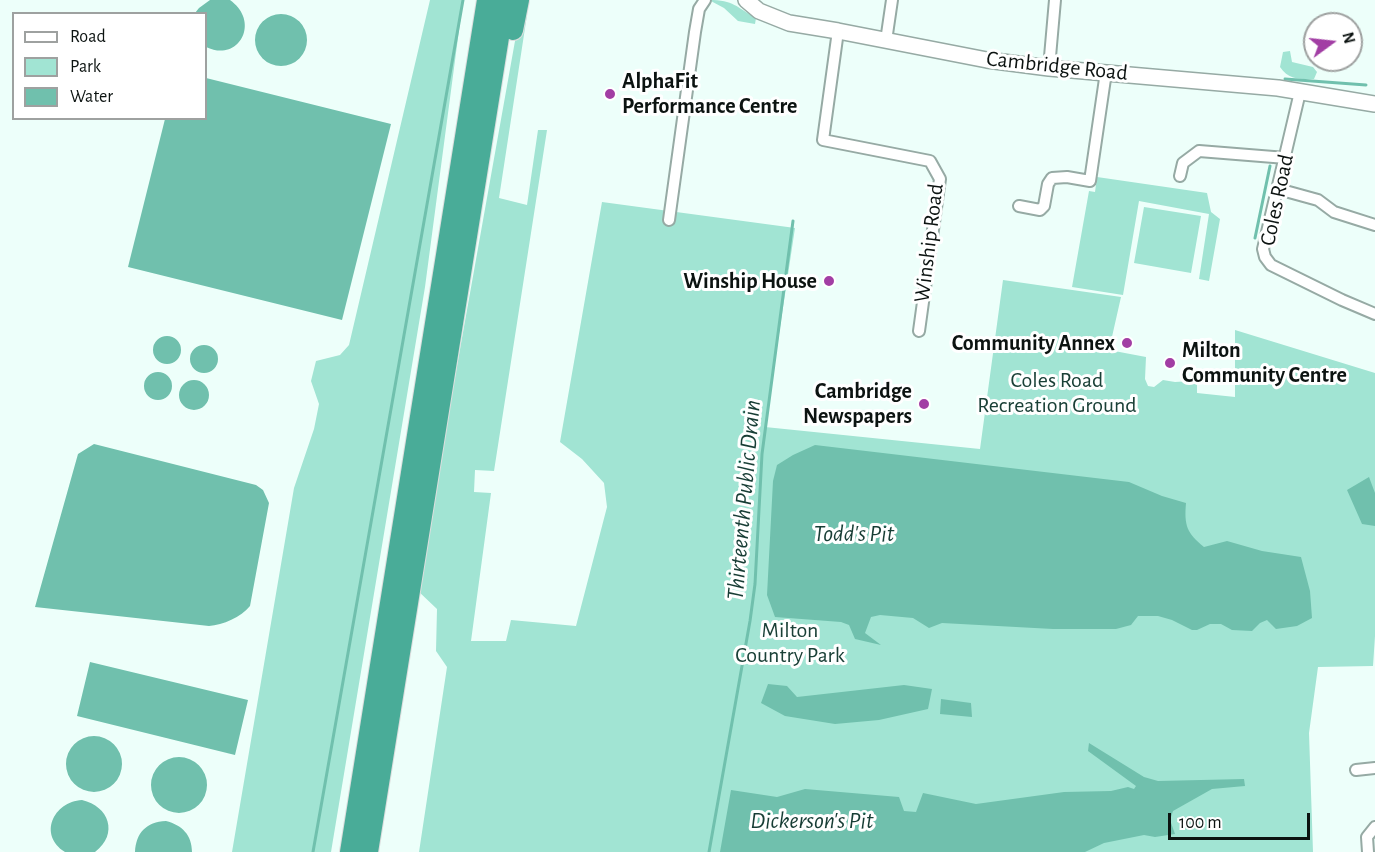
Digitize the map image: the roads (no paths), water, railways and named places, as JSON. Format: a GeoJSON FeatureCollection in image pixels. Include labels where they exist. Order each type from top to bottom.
{"type":"FeatureCollection","features":[{"type":"Feature","properties":{"kind":"highway"},"geometry":{"type":"LineString","coordinates":[[468,119],[464,82],[473,0]]}},
{"type":"Feature","properties":{"kind":"highway"},"geometry":{"type":"LineString","coordinates":[[350,852],[487,0]]}},
{"type":"Feature","properties":{"kind":"highway"},"geometry":{"type":"LineString","coordinates":[[368,852],[505,0]]}},
{"type":"Feature","properties":{"kind":"highway"},"geometry":{"type":"LineString","coordinates":[[477,178],[489,150],[519,0]]}},
{"type":"Feature","properties":{"kind":"street"},"geometry":{"type":"LineString","coordinates":[[669,220],[694,33],[699,9],[705,0]]}},
{"type":"Feature","properties":{"kind":"street","name":"Cambridge Road"},"geometry":{"type":"LineString","coordinates":[[747,0],[759,11],[789,24],[838,31],[987,60],[1049,68],[1278,88],[1375,104]]}},
{"type":"Feature","properties":{"kind":"street"},"geometry":{"type":"LineString","coordinates":[[886,41],[892,0]]}},
{"type":"Feature","properties":{"kind":"street"},"geometry":{"type":"LineString","coordinates":[[1049,68],[1055,0]]}},
{"type":"Feature","properties":{"kind":"street","name":"Winship Road"},"geometry":{"type":"LineString","coordinates":[[838,31],[823,140],[930,161],[940,179],[919,331]]}},
{"type":"Feature","properties":{"kind":"street"},"geometry":{"type":"LineString","coordinates":[[1019,206],[1040,210],[1044,206],[1048,184],[1052,178],[1067,177],[1090,181],[1106,72]]}},
{"type":"Feature","properties":{"kind":"street","name":"Coles Road"},"geometry":{"type":"LineString","coordinates":[[1300,92],[1263,249],[1265,257],[1271,265],[1375,314]]}},
{"type":"Feature","properties":{"kind":"street"},"geometry":{"type":"LineString","coordinates":[[1180,176],[1183,164],[1199,152],[1286,158]]}},
{"type":"Feature","properties":{"kind":"street"},"geometry":{"type":"LineString","coordinates":[[1278,189],[1318,200],[1334,212],[1375,225]]}},
{"type":"Feature","properties":{"kind":"street"},"geometry":{"type":"LineString","coordinates":[[1356,770],[1375,768]]}},
{"type":"Feature","properties":{"kind":"street"},"geometry":{"type":"LineString","coordinates":[[1368,852],[1367,837],[1375,827]]}},
{"type":"Feature","properties":{"kind":"water"},"geometry":{"type":"Polygon","coordinates":[[[210,0],[230,0],[239,9],[244,19],[245,29],[242,38],[228,50],[207,47],[207,12],[196,12],[210,0]]]}},
{"type":"Feature","properties":{"kind":"water"},"geometry":{"type":"Polygon","coordinates":[[[276,14],[286,14],[300,21],[307,40],[300,59],[286,66],[276,66],[266,62],[259,55],[255,45],[255,35],[259,25],[266,18],[276,14]]]}},
{"type":"Feature","properties":{"kind":"water"},"geometry":{"type":"Polygon","coordinates":[[[207,78],[391,124],[342,320],[128,267],[165,120],[207,120],[207,78]]]}},
{"type":"Feature","properties":{"kind":"water"},"geometry":{"type":"Polygon","coordinates":[[[167,336],[177,340],[181,350],[177,360],[167,364],[157,360],[153,350],[157,340],[167,336]]]}},
{"type":"Feature","properties":{"kind":"water"},"geometry":{"type":"Polygon","coordinates":[[[204,345],[214,349],[218,359],[214,369],[204,373],[194,369],[190,359],[194,349],[204,345]]]}},
{"type":"Feature","properties":{"kind":"water"},"geometry":{"type":"Polygon","coordinates":[[[158,372],[168,376],[172,386],[168,396],[158,400],[148,396],[144,386],[148,376],[158,372]]]}},
{"type":"Feature","properties":{"kind":"water"},"geometry":{"type":"Polygon","coordinates":[[[194,380],[200,381],[208,389],[208,401],[200,409],[194,410],[188,409],[180,401],[179,395],[180,389],[188,381],[194,380]]]}},
{"type":"Feature","properties":{"kind":"water"},"geometry":{"type":"Polygon","coordinates":[[[94,444],[256,485],[263,490],[269,503],[250,606],[242,614],[220,624],[209,626],[35,607],[78,454],[94,444]]]}},
{"type":"Feature","properties":{"kind":"water","name":"Todd's Pit"},"geometry":{"type":"Polygon","coordinates":[[[815,445],[1129,482],[1186,503],[1186,523],[1190,533],[1204,547],[1227,541],[1262,551],[1301,557],[1310,591],[1312,618],[1297,626],[1276,629],[1267,620],[1252,631],[1232,630],[1221,624],[1210,624],[1192,630],[1158,616],[1138,616],[1131,625],[1116,629],[1053,629],[942,623],[929,628],[913,618],[880,615],[871,617],[865,633],[881,645],[855,639],[849,625],[841,622],[775,617],[767,595],[773,481],[777,465],[815,445]]]}},
{"type":"Feature","properties":{"kind":"water"},"geometry":{"type":"Polygon","coordinates":[[[1369,477],[1375,493],[1375,526],[1362,524],[1347,490],[1369,477]]]}},
{"type":"Feature","properties":{"kind":"water"},"geometry":{"type":"Polygon","coordinates":[[[90,662],[248,700],[235,755],[77,716],[90,662]]]}},
{"type":"Feature","properties":{"kind":"water"},"geometry":{"type":"Polygon","coordinates":[[[768,684],[787,686],[797,697],[904,685],[932,689],[928,709],[879,720],[835,724],[785,716],[761,703],[768,684]]]}},
{"type":"Feature","properties":{"kind":"water"},"geometry":{"type":"Polygon","coordinates":[[[941,699],[971,703],[972,717],[940,714],[941,699]]]}},
{"type":"Feature","properties":{"kind":"water"},"geometry":{"type":"Polygon","coordinates":[[[88,736],[100,736],[110,740],[118,748],[122,764],[118,780],[110,788],[100,792],[88,792],[78,788],[70,780],[66,770],[66,758],[70,748],[78,740],[88,736]]]}},
{"type":"Feature","properties":{"kind":"water","name":"Dickerson's Pit"},"geometry":{"type":"Polygon","coordinates":[[[1089,743],[1144,777],[1158,781],[1244,779],[1245,786],[1212,789],[1173,811],[1170,820],[1175,834],[1155,837],[1144,835],[1104,843],[1085,852],[720,852],[731,790],[777,797],[805,789],[899,797],[904,811],[916,812],[923,793],[976,804],[1064,792],[1111,791],[1128,787],[1134,789],[1136,786],[1088,751],[1089,743]]]}},
{"type":"Feature","properties":{"kind":"water"},"geometry":{"type":"Polygon","coordinates":[[[173,757],[185,757],[195,761],[203,769],[207,785],[203,801],[195,809],[185,813],[173,813],[163,809],[155,801],[151,791],[151,779],[155,769],[163,761],[173,757]]]}},
{"type":"Feature","properties":{"kind":"water"},"geometry":{"type":"Polygon","coordinates":[[[82,800],[99,808],[104,814],[109,829],[107,837],[95,852],[65,852],[52,837],[52,820],[63,807],[82,800]]]}},
{"type":"Feature","properties":{"kind":"water"},"geometry":{"type":"Polygon","coordinates":[[[166,821],[177,825],[185,832],[192,846],[192,852],[135,852],[137,839],[143,830],[153,824],[166,821]]]}},
{"type":"Feature","properties":{"kind":"waterway"},"geometry":{"type":"LineString","coordinates":[[313,852],[463,0]]}},
{"type":"Feature","properties":{"kind":"waterway"},"geometry":{"type":"LineString","coordinates":[[1285,79],[1366,85]]}},
{"type":"Feature","properties":{"kind":"waterway"},"geometry":{"type":"LineString","coordinates":[[1255,238],[1270,166]]}},
{"type":"Feature","properties":{"kind":"waterway","name":"Thirteenth Public Drain"},"geometry":{"type":"LineString","coordinates":[[709,852],[755,584],[762,454],[793,221]]}},
{"type":"Feature","properties":{"kind":"place","name":"AlphaFit Performance Centre"},"geometry":{"type":"Point","coordinates":[610,94]}},
{"type":"Feature","properties":{"kind":"place","name":"Winship House"},"geometry":{"type":"Point","coordinates":[829,281]}},
{"type":"Feature","properties":{"kind":"place","name":"Community Annex"},"geometry":{"type":"Point","coordinates":[1127,343]}},
{"type":"Feature","properties":{"kind":"place","name":"Milton Community Centre"},"geometry":{"type":"Point","coordinates":[1170,363]}},
{"type":"Feature","properties":{"kind":"place","name":"Cambridge Newspapers"},"geometry":{"type":"Point","coordinates":[924,404]}},
{"type":"Feature","properties":{"kind":"park label","name":"Coles Road Recreation Ground"},"geometry":{"type":"Point","coordinates":[1057,392]}},
{"type":"Feature","properties":{"kind":"park label","name":"Milton Country Park"},"geometry":{"type":"Point","coordinates":[790,642]}}]}
